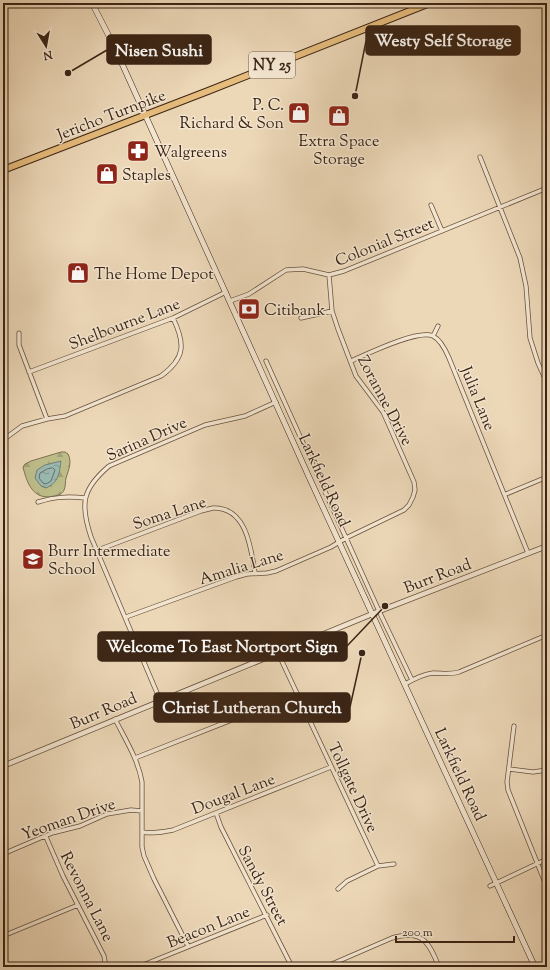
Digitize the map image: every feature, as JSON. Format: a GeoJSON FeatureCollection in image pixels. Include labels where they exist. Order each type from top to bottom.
{"type":"FeatureCollection","features":[{"type":"Feature","properties":{"kind":"main road","name":"Larkfield Road"},"geometry":{"type":"LineString","coordinates":[[92,3],[145,115],[339,542],[535,967]]}},
{"type":"Feature","properties":{"kind":"main road","name":"Jericho Turnpike"},"geometry":{"type":"LineString","coordinates":[[3,170],[430,3]]}},
{"type":"Feature","properties":{"kind":"street"},"geometry":{"type":"LineString","coordinates":[[480,157],[520,258],[526,286],[530,338],[538,363],[547,383]]}},
{"type":"Feature","properties":{"kind":"street","name":"Colonial Street"},"geometry":{"type":"LineString","coordinates":[[230,302],[249,294],[286,270],[303,269],[329,275],[344,271],[547,188]]}},
{"type":"Feature","properties":{"kind":"street"},"geometry":{"type":"LineString","coordinates":[[431,205],[442,231]]}},
{"type":"Feature","properties":{"kind":"street","name":"Zoranne Drive"},"geometry":{"type":"LineString","coordinates":[[329,275],[332,311],[356,376],[383,412],[411,474],[415,490],[409,505],[404,510],[339,542]]}},
{"type":"Feature","properties":{"kind":"street","name":"Shelbourne Lane"},"geometry":{"type":"LineString","coordinates":[[29,372],[173,318],[226,292]]}},
{"type":"Feature","properties":{"kind":"street"},"geometry":{"type":"LineString","coordinates":[[301,318],[332,311]]}},
{"type":"Feature","properties":{"kind":"street"},"geometry":{"type":"LineString","coordinates":[[3,440],[22,426],[47,418],[65,416],[162,376],[175,363],[182,342],[180,333],[173,318]]}},
{"type":"Feature","properties":{"kind":"street"},"geometry":{"type":"LineString","coordinates":[[351,361],[417,335],[433,336],[438,326]]}},
{"type":"Feature","properties":{"kind":"street"},"geometry":{"type":"LineString","coordinates":[[19,333],[19,345],[47,418]]}},
{"type":"Feature","properties":{"kind":"street","name":"Julia Lane"},"geometry":{"type":"LineString","coordinates":[[433,336],[444,349],[449,358],[506,494],[528,553]]}},
{"type":"Feature","properties":{"kind":"street","name":"Larkfield Road"},"geometry":{"type":"LineString","coordinates":[[266,361],[379,611],[412,680]]}},
{"type":"Feature","properties":{"kind":"street","name":"Sarina Drive"},"geometry":{"type":"LineString","coordinates":[[160,700],[86,523],[85,498],[94,480],[109,466],[205,425],[245,416],[276,402]]}},
{"type":"Feature","properties":{"kind":"street"},"geometry":{"type":"LineString","coordinates":[[506,494],[547,477]]}},
{"type":"Feature","properties":{"kind":"street"},"geometry":{"type":"LineString","coordinates":[[38,502],[68,496],[85,498]]}},
{"type":"Feature","properties":{"kind":"street","name":"Soma Lane"},"geometry":{"type":"LineString","coordinates":[[98,550],[201,511],[213,508],[223,509],[231,513],[238,520],[249,537],[255,573]]}},
{"type":"Feature","properties":{"kind":"street","name":"Amalia Lane"},"geometry":{"type":"LineString","coordinates":[[126,617],[236,577],[255,573],[267,573],[276,570],[331,547],[339,542]]}},
{"type":"Feature","properties":{"kind":"street","name":"Burr Road"},"geometry":{"type":"LineString","coordinates":[[3,766],[379,611],[547,546]]}},
{"type":"Feature","properties":{"kind":"street"},"geometry":{"type":"LineString","coordinates":[[405,684],[429,674],[451,674],[459,672],[547,635]]}},
{"type":"Feature","properties":{"kind":"street","name":"Tollgate Drive"},"geometry":{"type":"LineString","coordinates":[[278,653],[378,866]]}},
{"type":"Feature","properties":{"kind":"street"},"geometry":{"type":"LineString","coordinates":[[135,758],[298,694]]}},
{"type":"Feature","properties":{"kind":"street"},"geometry":{"type":"LineString","coordinates":[[115,719],[140,771],[142,782],[142,832],[144,856],[188,946]]}},
{"type":"Feature","properties":{"kind":"street"},"geometry":{"type":"LineString","coordinates":[[514,726],[507,782],[509,796],[546,885]]}},
{"type":"Feature","properties":{"kind":"street","name":"Dougal Lane"},"geometry":{"type":"LineString","coordinates":[[142,832],[150,834],[166,831],[216,813],[331,767]]}},
{"type":"Feature","properties":{"kind":"street"},"geometry":{"type":"LineString","coordinates":[[509,769],[533,772],[542,772],[547,770]]}},
{"type":"Feature","properties":{"kind":"street","name":"Yeoman Drive"},"geometry":{"type":"LineString","coordinates":[[3,854],[61,831],[80,826],[108,814],[124,811],[142,811]]}},
{"type":"Feature","properties":{"kind":"street","name":"Sandy Street"},"geometry":{"type":"LineString","coordinates":[[216,813],[229,845],[292,967]]}},
{"type":"Feature","properties":{"kind":"street","name":"Revonna Lane"},"geometry":{"type":"LineString","coordinates":[[46,837],[54,858],[104,956],[106,967]]}},
{"type":"Feature","properties":{"kind":"street"},"geometry":{"type":"LineString","coordinates":[[490,886],[547,859]]}},
{"type":"Feature","properties":{"kind":"street"},"geometry":{"type":"LineString","coordinates":[[338,889],[347,881],[378,866],[394,864]]}},
{"type":"Feature","properties":{"kind":"street"},"geometry":{"type":"LineString","coordinates":[[3,936],[78,905]]}},
{"type":"Feature","properties":{"kind":"street","name":"Beacon Lane"},"geometry":{"type":"LineString","coordinates":[[136,967],[144,966],[188,946],[266,915]]}},
{"type":"Feature","properties":{"kind":"street"},"geometry":{"type":"LineString","coordinates":[[326,967],[403,934],[420,937],[430,947],[439,967]]}},
{"type":"Feature","properties":{"kind":"green space"},"geometry":{"type":"Polygon","coordinates":[[[61,452],[68,454],[70,460],[70,466],[63,491],[59,495],[47,497],[36,494],[29,485],[23,467],[31,461],[61,452]]]}},
{"type":"Feature","properties":{"kind":"water"},"geometry":{"type":"Polygon","coordinates":[[[61,461],[59,474],[54,483],[46,488],[41,486],[35,478],[37,470],[45,465],[61,461]]]}},
{"type":"Feature","properties":{"kind":"place","name":"Nisen Sushi"},"geometry":{"type":"Point","coordinates":[68,73]}},
{"type":"Feature","properties":{"kind":"place","name":"Westy Self Storage"},"geometry":{"type":"Point","coordinates":[355,96]}},
{"type":"Feature","properties":{"kind":"place","name":"P. C. Richard & Son"},"geometry":{"type":"Point","coordinates":[299,113]}},
{"type":"Feature","properties":{"kind":"place","name":"Extra Space Storage"},"geometry":{"type":"Point","coordinates":[339,116]}},
{"type":"Feature","properties":{"kind":"place","name":"Walgreens"},"geometry":{"type":"Point","coordinates":[138,151]}},
{"type":"Feature","properties":{"kind":"place","name":"Staples"},"geometry":{"type":"Point","coordinates":[107,174]}},
{"type":"Feature","properties":{"kind":"place","name":"The Home Depot"},"geometry":{"type":"Point","coordinates":[78,273]}},
{"type":"Feature","properties":{"kind":"place","name":"Citibank"},"geometry":{"type":"Point","coordinates":[249,309]}},
{"type":"Feature","properties":{"kind":"place","name":"Burr Intermediate School"},"geometry":{"type":"Point","coordinates":[33,559]}},
{"type":"Feature","properties":{"kind":"place","name":"Welcome To East Nortport Sign"},"geometry":{"type":"Point","coordinates":[385,606]}},
{"type":"Feature","properties":{"kind":"place","name":"Christ Lutheran Church"},"geometry":{"type":"Point","coordinates":[362,653]}}]}
